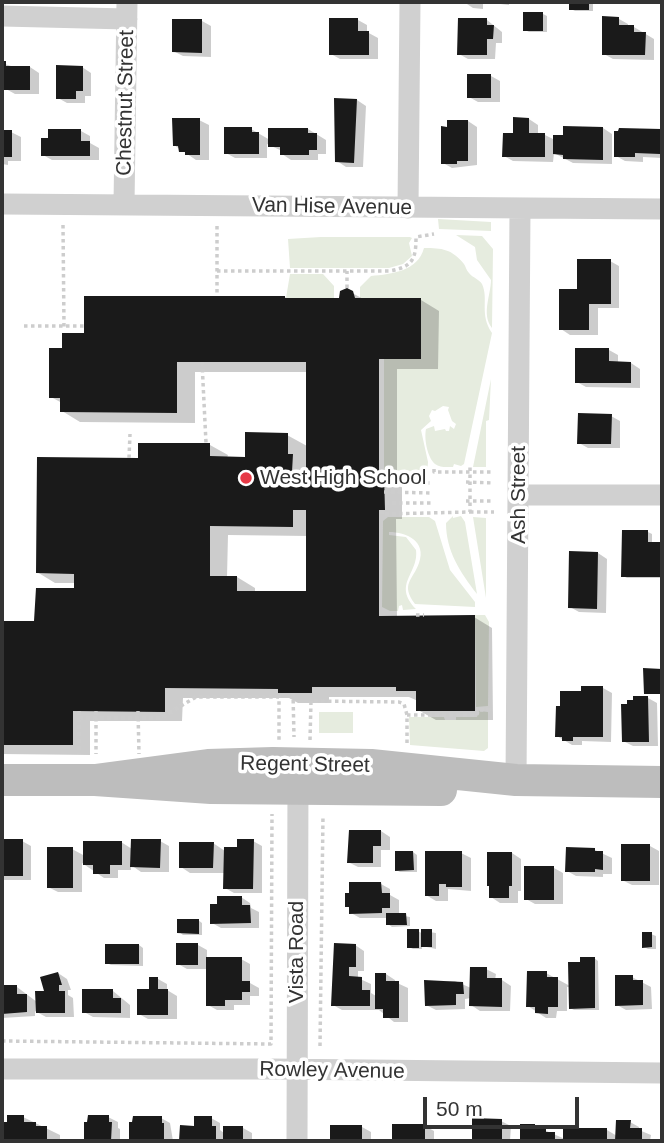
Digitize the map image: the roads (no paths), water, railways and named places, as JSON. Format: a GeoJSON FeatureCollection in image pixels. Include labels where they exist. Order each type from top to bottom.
{"type":"FeatureCollection","features":[{"type":"Feature","properties":{"kind":"main road","name":"Regent Street"},"geometry":{"type":"LineString","coordinates":[[2,780],[90,763],[185,788],[300,759],[436,791],[516,780],[662,782]]}},
{"type":"Feature","properties":{"kind":"street"},"geometry":{"type":"LineString","coordinates":[[408,208],[410,2]]}},
{"type":"Feature","properties":{"kind":"street"},"geometry":{"type":"LineString","coordinates":[[2,16],[127,10]]}},
{"type":"Feature","properties":{"kind":"street","name":"Chestnut Street"},"geometry":{"type":"LineString","coordinates":[[124,204],[127,10]]}},
{"type":"Feature","properties":{"kind":"street","name":"Van Hise Avenue"},"geometry":{"type":"LineString","coordinates":[[2,204],[662,209]]}},
{"type":"Feature","properties":{"kind":"street","name":"Ash Street"},"geometry":{"type":"LineString","coordinates":[[516,780],[520,209]]}},
{"type":"Feature","properties":{"kind":"street"},"geometry":{"type":"LineString","coordinates":[[519,495],[662,495]]}},
{"type":"Feature","properties":{"kind":"street","name":"Vista Road"},"geometry":{"type":"LineString","coordinates":[[297,1141],[300,759]]}},
{"type":"Feature","properties":{"kind":"street","name":"Rowley Avenue"},"geometry":{"type":"LineString","coordinates":[[2,1069],[662,1073]]}},
{"type":"Feature","properties":{"kind":"place","name":"West High School"},"geometry":{"type":"Point","coordinates":[246,478]}}]}
